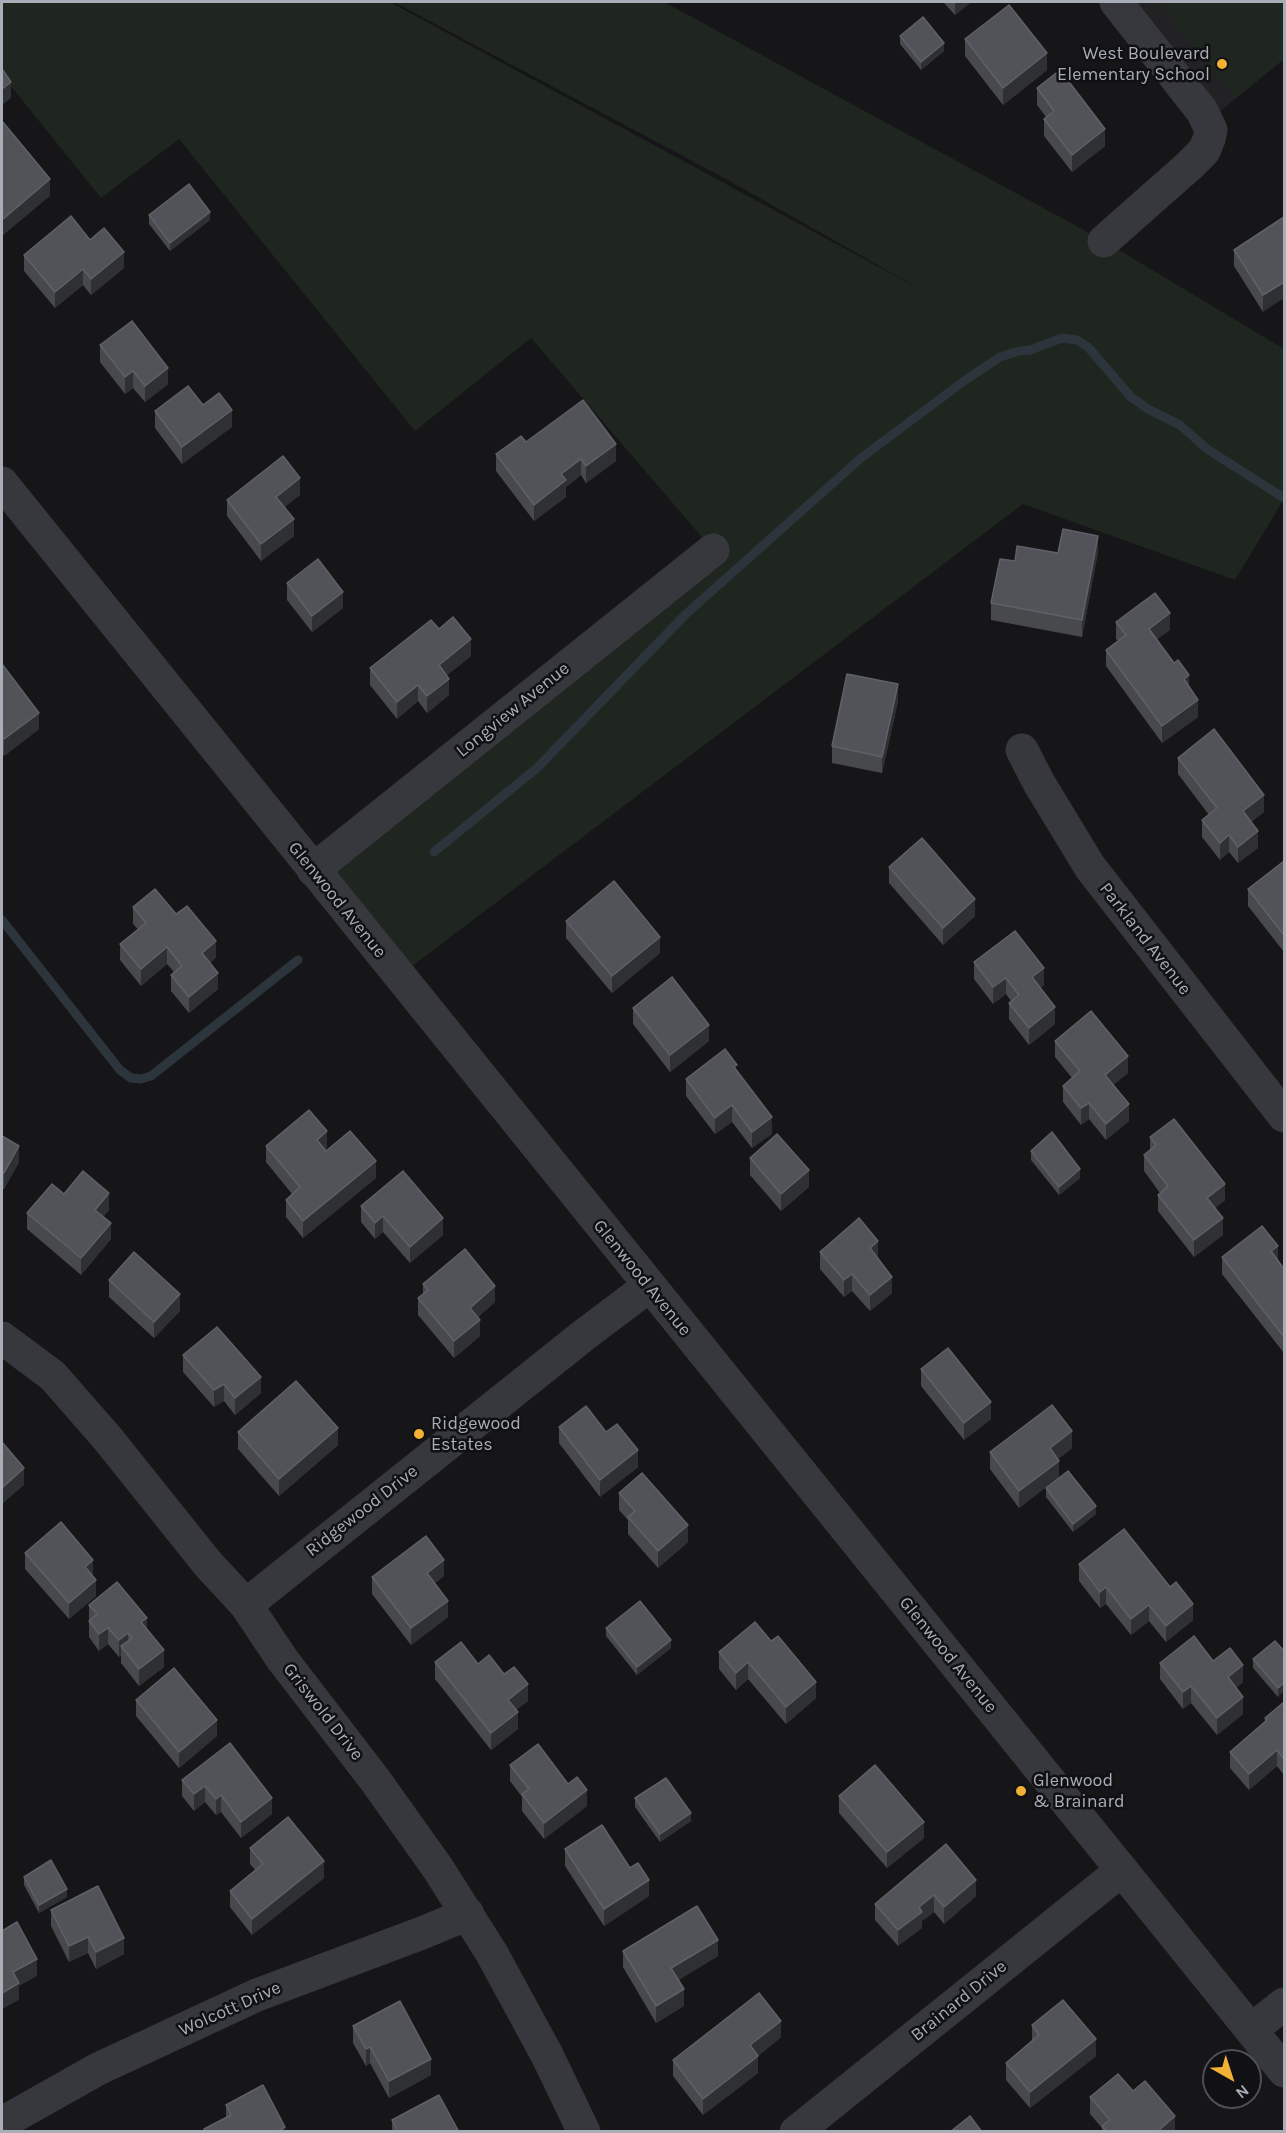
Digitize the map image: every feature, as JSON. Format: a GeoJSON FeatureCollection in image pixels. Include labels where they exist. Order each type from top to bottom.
{"type":"FeatureCollection","features":[{"type":"Feature","properties":{"kind":"street"},"geometry":{"type":"LineString","coordinates":[[1104,241],[1204,151],[1211,130],[1202,111],[1116,2]]}},
{"type":"Feature","properties":{"kind":"street","name":"Glenwood Avenue"},"geometry":{"type":"LineString","coordinates":[[2,483],[1284,2072]]}},
{"type":"Feature","properties":{"kind":"street","name":"Longview Avenue"},"geometry":{"type":"LineString","coordinates":[[313,870],[713,550]]}},
{"type":"Feature","properties":{"kind":"street","name":"Parkland Avenue"},"geometry":{"type":"LineString","coordinates":[[1022,750],[1039,783],[1102,884],[1284,1116]]}},
{"type":"Feature","properties":{"kind":"street","name":"Ridgewood Drive"},"geometry":{"type":"LineString","coordinates":[[246,1605],[556,1357],[649,1286]]}},
{"type":"Feature","properties":{"kind":"street","name":"Griswold Drive"},"geometry":{"type":"LineString","coordinates":[[2,1338],[52,1376],[108,1438],[208,1564],[246,1605],[282,1659],[375,1779],[468,1914],[548,2055],[584,2132]]}},
{"type":"Feature","properties":{"kind":"street","name":"Brainard Drive"},"geometry":{"type":"LineString","coordinates":[[796,2132],[1122,1870]]}},
{"type":"Feature","properties":{"kind":"street","name":"Wolcott Drive"},"geometry":{"type":"LineString","coordinates":[[2,2123],[98,2069],[257,1995],[468,1914]]}},
{"type":"Feature","properties":{"kind":"street"},"geometry":{"type":"LineString","coordinates":[[1251,2030],[1284,2004]]}},
{"type":"Feature","properties":{"kind":"shaded area"},"geometry":{"type":"Polygon","coordinates":[[[2,2],[390,2],[925,292],[726,179],[394,2],[664,2],[1104,241],[1284,349],[1284,499],[1235,580],[1023,504],[399,976],[313,870],[713,550],[531,338],[415,431],[179,139],[101,198],[2,75],[2,2]]]}},
{"type":"Feature","properties":{"kind":"shaded area","name":"West Boulevard Elementary School"},"geometry":{"type":"Polygon","coordinates":[[[1116,2],[1284,2],[1284,59],[1207,122],[1116,2]]]}},
{"type":"Feature","properties":{"kind":"shaded area","name":"West Boulevard Elementary School"},"geometry":{"type":"Polygon","coordinates":[[[1158,2],[1284,2],[1284,59],[1236,98],[1158,2]]]}},
{"type":"Feature","properties":{"kind":"building"},"geometry":{"type":"Polygon","coordinates":[[[1009,5],[1047,53],[1003,88],[965,39],[1009,5]]]}},
{"type":"Feature","properties":{"kind":"building"},"geometry":{"type":"Polygon","coordinates":[[[923,17],[944,43],[921,62],[900,36],[923,17]]]}},
{"type":"Feature","properties":{"kind":"building"},"geometry":{"type":"Polygon","coordinates":[[[2,69],[11,82],[2,89],[2,69]]]}},
{"type":"Feature","properties":{"kind":"building"},"geometry":{"type":"Polygon","coordinates":[[[1060,70],[1105,129],[1072,155],[1044,119],[1054,111],[1037,88],[1060,70]]]}},
{"type":"Feature","properties":{"kind":"building"},"geometry":{"type":"Polygon","coordinates":[[[2,121],[50,179],[2,220],[2,121]]]}},
{"type":"Feature","properties":{"kind":"building"},"geometry":{"type":"Polygon","coordinates":[[[189,184],[210,212],[170,243],[149,215],[189,184]]]}},
{"type":"Feature","properties":{"kind":"building"},"geometry":{"type":"Polygon","coordinates":[[[71,216],[90,240],[104,228],[124,252],[91,279],[83,269],[55,292],[24,255],[71,216]]]}},
{"type":"Feature","properties":{"kind":"building"},"geometry":{"type":"Polygon","coordinates":[[[1284,217],[1284,282],[1263,295],[1234,250],[1284,217]]]}},
{"type":"Feature","properties":{"kind":"building"},"geometry":{"type":"Polygon","coordinates":[[[132,321],[168,368],[145,386],[133,371],[125,377],[100,345],[132,321]]]}},
{"type":"Feature","properties":{"kind":"building"},"geometry":{"type":"Polygon","coordinates":[[[188,386],[203,405],[219,393],[232,410],[182,447],[155,411],[188,386]]]}},
{"type":"Feature","properties":{"kind":"building"},"geometry":{"type":"Polygon","coordinates":[[[583,400],[616,444],[586,466],[581,459],[561,474],[566,480],[534,505],[496,454],[521,436],[526,442],[583,400]]]}},
{"type":"Feature","properties":{"kind":"building"},"geometry":{"type":"Polygon","coordinates":[[[283,456],[300,478],[276,497],[294,519],[261,544],[227,500],[283,456]]]}},
{"type":"Feature","properties":{"kind":"building"},"geometry":{"type":"Polygon","coordinates":[[[1063,529],[1098,536],[1082,620],[991,603],[1000,559],[1015,561],[1017,546],[1058,553],[1063,529]]]}},
{"type":"Feature","properties":{"kind":"building"},"geometry":{"type":"Polygon","coordinates":[[[318,559],[343,592],[312,616],[287,583],[318,559]]]}},
{"type":"Feature","properties":{"kind":"building"},"geometry":{"type":"Polygon","coordinates":[[[1155,593],[1170,613],[1149,629],[1174,663],[1178,660],[1189,675],[1184,679],[1198,700],[1162,726],[1106,650],[1126,635],[1116,622],[1155,593]]]}},
{"type":"Feature","properties":{"kind":"building"},"geometry":{"type":"Polygon","coordinates":[[[453,617],[471,639],[439,665],[449,679],[427,696],[418,685],[397,702],[370,668],[431,620],[439,629],[453,617]]]}},
{"type":"Feature","properties":{"kind":"building"},"geometry":{"type":"Polygon","coordinates":[[[2,664],[39,713],[4,739],[2,735],[2,664]]]}},
{"type":"Feature","properties":{"kind":"building"},"geometry":{"type":"Polygon","coordinates":[[[847,674],[898,684],[882,757],[832,746],[847,674]]]}},
{"type":"Feature","properties":{"kind":"building"},"geometry":{"type":"Polygon","coordinates":[[[1214,729],[1264,795],[1243,811],[1258,831],[1238,847],[1229,835],[1220,843],[1202,820],[1217,808],[1178,758],[1214,729]]]}},
{"type":"Feature","properties":{"kind":"building"},"geometry":{"type":"Polygon","coordinates":[[[922,838],[975,899],[943,928],[889,867],[922,838]]]}},
{"type":"Feature","properties":{"kind":"building"},"geometry":{"type":"Polygon","coordinates":[[[1284,861],[1284,935],[1248,889],[1284,861]]]}},
{"type":"Feature","properties":{"kind":"building"},"geometry":{"type":"Polygon","coordinates":[[[614,881],[660,937],[612,976],[566,921],[614,881]]]}},
{"type":"Feature","properties":{"kind":"building"},"geometry":{"type":"Polygon","coordinates":[[[155,889],[176,914],[187,906],[216,941],[202,953],[218,973],[189,997],[171,975],[182,966],[167,947],[141,969],[120,944],[146,923],[133,907],[155,889]]]}},
{"type":"Feature","properties":{"kind":"building"},"geometry":{"type":"Polygon","coordinates":[[[1015,931],[1044,968],[1032,977],[1055,1007],[1029,1028],[1009,1003],[1019,995],[1006,978],[993,987],[974,962],[1015,931]]]}},
{"type":"Feature","properties":{"kind":"building"},"geometry":{"type":"Polygon","coordinates":[[[672,977],[709,1025],[670,1055],[633,1008],[672,977]]]}},
{"type":"Feature","properties":{"kind":"building"},"geometry":{"type":"Polygon","coordinates":[[[1091,1011],[1128,1056],[1105,1075],[1129,1104],[1106,1124],[1089,1103],[1081,1108],[1063,1086],[1080,1071],[1055,1041],[1091,1011]]]}},
{"type":"Feature","properties":{"kind":"building"},"geometry":{"type":"Polygon","coordinates":[[[725,1049],[737,1065],[734,1067],[772,1117],[752,1132],[732,1105],[715,1118],[686,1079],[725,1049]]]}},
{"type":"Feature","properties":{"kind":"building"},"geometry":{"type":"Polygon","coordinates":[[[309,1110],[327,1131],[317,1140],[326,1151],[350,1131],[376,1161],[303,1221],[286,1200],[300,1187],[266,1146],[309,1110]]]}},
{"type":"Feature","properties":{"kind":"building"},"geometry":{"type":"Polygon","coordinates":[[[1174,1119],[1225,1184],[1207,1198],[1223,1218],[1194,1240],[1158,1195],[1168,1186],[1144,1155],[1156,1145],[1150,1137],[1174,1119]]]}},
{"type":"Feature","properties":{"kind":"building"},"geometry":{"type":"Polygon","coordinates":[[[1052,1132],[1080,1169],[1059,1187],[1031,1151],[1052,1132]]]}},
{"type":"Feature","properties":{"kind":"building"},"geometry":{"type":"Polygon","coordinates":[[[777,1134],[809,1170],[781,1194],[750,1158],[777,1134]]]}},
{"type":"Feature","properties":{"kind":"building"},"geometry":{"type":"Polygon","coordinates":[[[2,1136],[19,1146],[4,1173],[2,1171],[2,1136]]]}},
{"type":"Feature","properties":{"kind":"building"},"geometry":{"type":"Polygon","coordinates":[[[83,1171],[109,1193],[95,1210],[111,1223],[81,1258],[27,1213],[52,1184],[64,1194],[83,1171]]]}},
{"type":"Feature","properties":{"kind":"building"},"geometry":{"type":"Polygon","coordinates":[[[403,1171],[443,1218],[410,1247],[383,1216],[375,1223],[361,1206],[403,1171]]]}},
{"type":"Feature","properties":{"kind":"building"},"geometry":{"type":"Polygon","coordinates":[[[859,1218],[878,1241],[870,1248],[892,1277],[870,1295],[852,1274],[844,1280],[820,1252],[859,1218]]]}},
{"type":"Feature","properties":{"kind":"building"},"geometry":{"type":"Polygon","coordinates":[[[1262,1226],[1278,1246],[1271,1251],[1284,1269],[1284,1337],[1222,1257],[1262,1226]]]}},
{"type":"Feature","properties":{"kind":"building"},"geometry":{"type":"Polygon","coordinates":[[[465,1249],[495,1286],[470,1308],[480,1320],[454,1341],[418,1298],[428,1290],[423,1284],[465,1249]]]}},
{"type":"Feature","properties":{"kind":"building"},"geometry":{"type":"Polygon","coordinates":[[[134,1252],[180,1294],[154,1322],[109,1280],[134,1252]]]}},
{"type":"Feature","properties":{"kind":"building"},"geometry":{"type":"Polygon","coordinates":[[[217,1327],[261,1377],[235,1398],[224,1384],[214,1390],[183,1355],[217,1327]]]}},
{"type":"Feature","properties":{"kind":"building"},"geometry":{"type":"Polygon","coordinates":[[[948,1348],[991,1402],[964,1423],[921,1369],[948,1348]]]}},
{"type":"Feature","properties":{"kind":"building"},"geometry":{"type":"Polygon","coordinates":[[[296,1381],[338,1428],[279,1479],[238,1432],[296,1381]]]}},
{"type":"Feature","properties":{"kind":"building"},"geometry":{"type":"Polygon","coordinates":[[[1052,1405],[1072,1431],[1050,1448],[1059,1461],[1019,1491],[990,1452],[1052,1405]]]}},
{"type":"Feature","properties":{"kind":"building"},"geometry":{"type":"Polygon","coordinates":[[[586,1406],[606,1432],[617,1424],[638,1450],[600,1480],[559,1427],[586,1406]]]}},
{"type":"Feature","properties":{"kind":"building"},"geometry":{"type":"Polygon","coordinates":[[[2,1442],[24,1468],[2,1488],[2,1442]]]}},
{"type":"Feature","properties":{"kind":"building"},"geometry":{"type":"Polygon","coordinates":[[[1068,1471],[1096,1506],[1073,1524],[1046,1488],[1068,1471]]]}},
{"type":"Feature","properties":{"kind":"building"},"geometry":{"type":"Polygon","coordinates":[[[642,1473],[688,1525],[658,1551],[628,1517],[635,1511],[619,1493],[642,1473]]]}},
{"type":"Feature","properties":{"kind":"building"},"geometry":{"type":"Polygon","coordinates":[[[61,1522],[93,1560],[85,1567],[96,1580],[69,1603],[25,1553],[61,1522]]]}},
{"type":"Feature","properties":{"kind":"building"},"geometry":{"type":"Polygon","coordinates":[[[1124,1529],[1170,1587],[1176,1582],[1193,1604],[1166,1626],[1149,1605],[1131,1619],[1106,1587],[1100,1592],[1079,1564],[1124,1529]]]}},
{"type":"Feature","properties":{"kind":"building"},"geometry":{"type":"Polygon","coordinates":[[[426,1536],[444,1560],[427,1573],[448,1601],[411,1628],[372,1577],[426,1536]]]}},
{"type":"Feature","properties":{"kind":"building"},"geometry":{"type":"Polygon","coordinates":[[[117,1582],[147,1618],[141,1622],[164,1650],[139,1669],[121,1646],[132,1638],[128,1633],[119,1640],[108,1628],[99,1634],[89,1621],[97,1614],[89,1605],[117,1582]]]}},
{"type":"Feature","properties":{"kind":"building"},"geometry":{"type":"Polygon","coordinates":[[[640,1601],[671,1640],[637,1667],[606,1628],[640,1601]]]}},
{"type":"Feature","properties":{"kind":"building"},"geometry":{"type":"Polygon","coordinates":[[[755,1622],[771,1641],[778,1636],[816,1682],[786,1707],[748,1662],[736,1673],[719,1652],[755,1622]]]}},
{"type":"Feature","properties":{"kind":"building"},"geometry":{"type":"Polygon","coordinates":[[[1194,1636],[1213,1661],[1230,1648],[1243,1665],[1228,1677],[1243,1697],[1217,1718],[1191,1686],[1183,1692],[1160,1663],[1194,1636]]]}},
{"type":"Feature","properties":{"kind":"building"},"geometry":{"type":"Polygon","coordinates":[[[1275,1641],[1284,1651],[1284,1683],[1278,1688],[1253,1659],[1275,1641]]]}},
{"type":"Feature","properties":{"kind":"building"},"geometry":{"type":"Polygon","coordinates":[[[461,1642],[478,1664],[489,1655],[504,1674],[514,1667],[528,1684],[508,1700],[518,1712],[491,1733],[435,1662],[461,1642]]]}},
{"type":"Feature","properties":{"kind":"building"},"geometry":{"type":"Polygon","coordinates":[[[174,1668],[217,1720],[179,1752],[136,1700],[174,1668]]]}},
{"type":"Feature","properties":{"kind":"building"},"geometry":{"type":"Polygon","coordinates":[[[1284,1702],[1284,1759],[1277,1750],[1249,1774],[1230,1752],[1284,1702]]]}},
{"type":"Feature","properties":{"kind":"building"},"geometry":{"type":"Polygon","coordinates":[[[230,1743],[272,1798],[241,1822],[221,1795],[216,1799],[205,1786],[194,1794],[182,1780],[230,1743]]]}},
{"type":"Feature","properties":{"kind":"building"},"geometry":{"type":"Polygon","coordinates":[[[538,1744],[568,1784],[577,1777],[587,1790],[544,1823],[522,1794],[529,1789],[510,1765],[538,1744]]]}},
{"type":"Feature","properties":{"kind":"building"},"geometry":{"type":"Polygon","coordinates":[[[875,1765],[924,1822],[887,1852],[839,1796],[875,1765]]]}},
{"type":"Feature","properties":{"kind":"building"},"geometry":{"type":"Polygon","coordinates":[[[666,1778],[691,1813],[660,1834],[635,1798],[666,1778]]]}},
{"type":"Feature","properties":{"kind":"building"},"geometry":{"type":"Polygon","coordinates":[[[288,1817],[324,1861],[252,1919],[230,1891],[263,1864],[250,1848],[288,1817]]]}},
{"type":"Feature","properties":{"kind":"building"},"geometry":{"type":"Polygon","coordinates":[[[602,1825],[630,1868],[638,1863],[649,1880],[604,1909],[565,1849],[602,1825]]]}},
{"type":"Feature","properties":{"kind":"building"},"geometry":{"type":"Polygon","coordinates":[[[946,1844],[976,1880],[944,1907],[934,1895],[919,1907],[922,1912],[898,1930],[875,1904],[946,1844]]]}},
{"type":"Feature","properties":{"kind":"building"},"geometry":{"type":"Polygon","coordinates":[[[51,1860],[67,1889],[39,1905],[24,1877],[51,1860]]]}},
{"type":"Feature","properties":{"kind":"building"},"geometry":{"type":"Polygon","coordinates":[[[98,1886],[124,1938],[96,1952],[88,1937],[69,1946],[51,1910],[98,1886]]]}},
{"type":"Feature","properties":{"kind":"building"},"geometry":{"type":"Polygon","coordinates":[[[697,1906],[718,1940],[671,1968],[684,1989],[656,2006],[623,1951],[697,1906]]]}},
{"type":"Feature","properties":{"kind":"building"},"geometry":{"type":"Polygon","coordinates":[[[17,1922],[37,1959],[13,1972],[19,1983],[2,1993],[2,1931],[17,1922]]]}},
{"type":"Feature","properties":{"kind":"building"},"geometry":{"type":"Polygon","coordinates":[[[759,1993],[781,2021],[750,2045],[758,2056],[703,2099],[673,2060],[759,1993]]]}},
{"type":"Feature","properties":{"kind":"building"},"geometry":{"type":"Polygon","coordinates":[[[1063,2000],[1096,2039],[1030,2092],[1006,2063],[1039,2035],[1032,2025],[1063,2000]]]}},
{"type":"Feature","properties":{"kind":"building"},"geometry":{"type":"Polygon","coordinates":[[[400,2001],[431,2059],[389,2081],[370,2047],[366,2049],[353,2026],[400,2001]]]}},
{"type":"Feature","properties":{"kind":"building"},"geometry":{"type":"Polygon","coordinates":[[[1118,2074],[1133,2091],[1145,2081],[1175,2116],[1157,2132],[1107,2132],[1102,2126],[1110,2120],[1090,2097],[1118,2074]]]}},
{"type":"Feature","properties":{"kind":"building"},"geometry":{"type":"Polygon","coordinates":[[[263,2085],[285,2127],[277,2132],[205,2132],[204,2129],[231,2115],[226,2105],[263,2085]]]}},
{"type":"Feature","properties":{"kind":"building"},"geometry":{"type":"Polygon","coordinates":[[[439,2095],[459,2132],[398,2132],[392,2120],[439,2095]]]}},
{"type":"Feature","properties":{"kind":"building"},"geometry":{"type":"Polygon","coordinates":[[[970,2116],[982,2132],[950,2132],[970,2116]]]}},
{"type":"Feature","properties":{"kind":"waterway"},"geometry":{"type":"LineString","coordinates":[[434,852],[537,768],[686,614],[861,458],[1000,357],[1030,350],[1062,338],[1077,340],[1088,347],[1131,397],[1148,409],[1180,425],[1207,449],[1284,498]]}},
{"type":"Feature","properties":{"kind":"waterway"},"geometry":{"type":"LineString","coordinates":[[2,920],[120,1070],[131,1078],[141,1079],[151,1076],[298,960]]}},
{"type":"Feature","properties":{"kind":"place","name":"West Boulevard Elementary School"},"geometry":{"type":"Point","coordinates":[1222,64]}},
{"type":"Feature","properties":{"kind":"place","name":"Ridgewood Estates"},"geometry":{"type":"Point","coordinates":[419,1434]}},
{"type":"Feature","properties":{"kind":"place","name":"Glenwood & Brainard"},"geometry":{"type":"Point","coordinates":[1021,1791]}}]}
